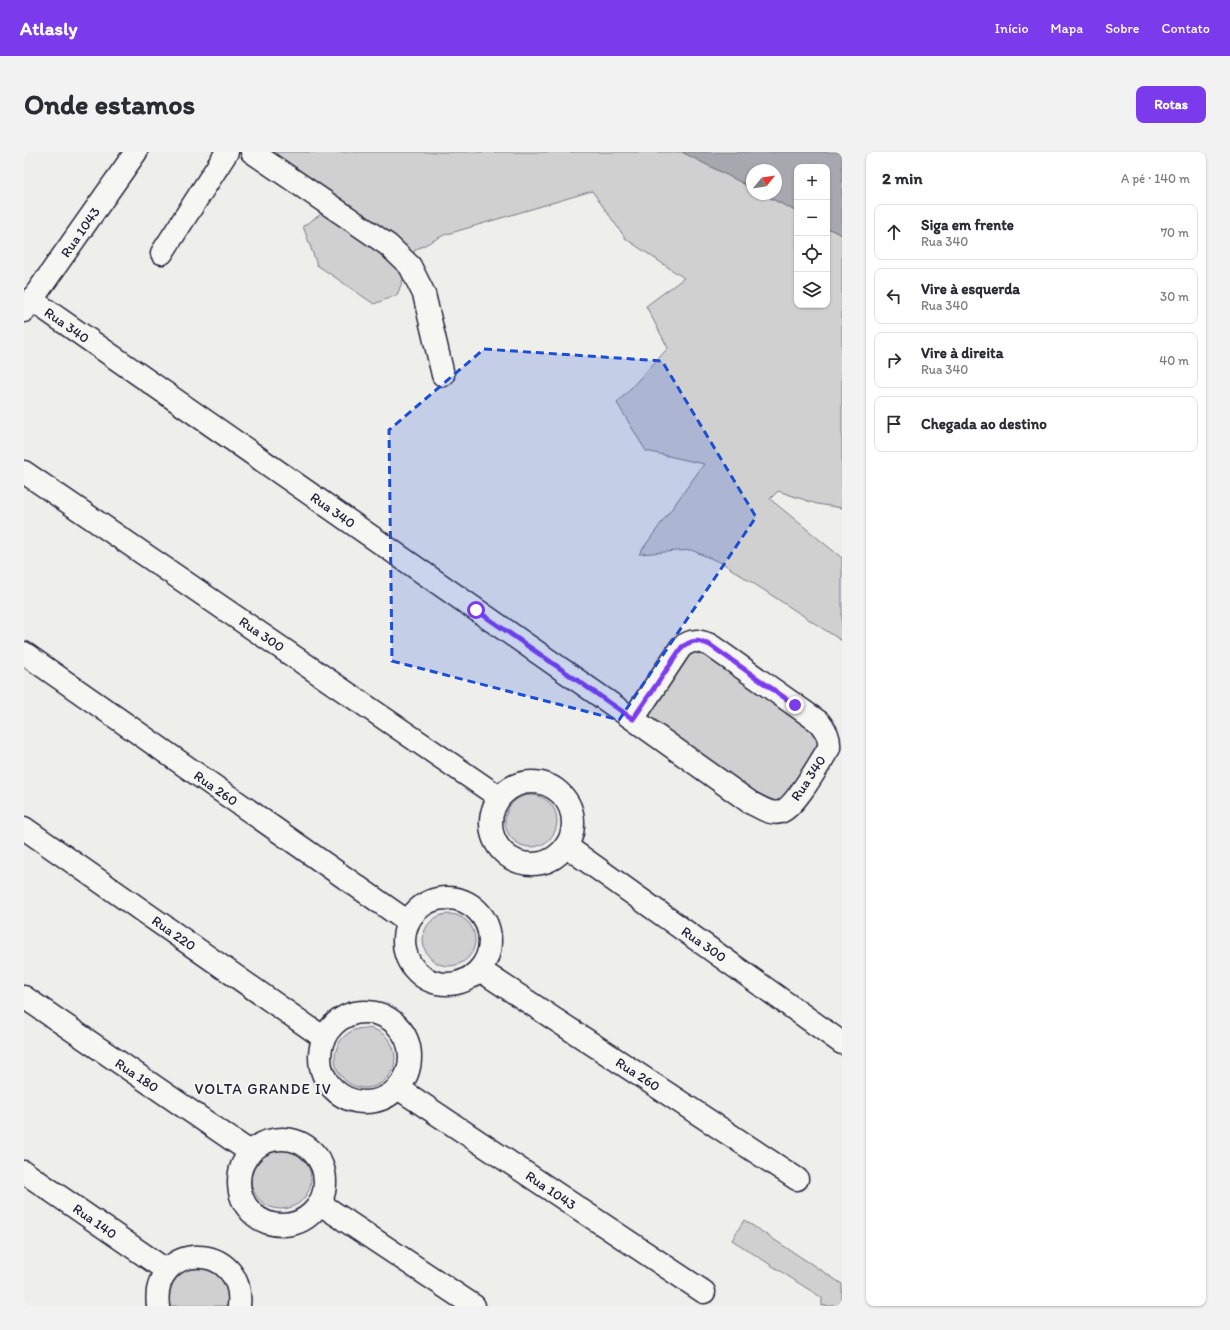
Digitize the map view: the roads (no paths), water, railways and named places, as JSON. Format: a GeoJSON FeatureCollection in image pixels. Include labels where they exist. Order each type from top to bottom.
{"type":"FeatureCollection","features":[{"type":"Feature","properties":{"kind":"street","name":"Rua 1043"},"geometry":{"type":"LineString","coordinates":[[28,306],[136,152]]}},
{"type":"Feature","properties":{"kind":"street"},"geometry":{"type":"LineString","coordinates":[[162,253],[227,152]]}},
{"type":"Feature","properties":{"kind":"street"},"geometry":{"type":"LineString","coordinates":[[252,152],[388,245],[410,266],[424,294],[443,375]]}},
{"type":"Feature","properties":{"kind":"street","name":"Rua 340"},"geometry":{"type":"LineString","coordinates":[[28,306],[633,719],[751,803],[767,811],[780,812],[793,803],[829,748],[829,738],[826,730],[819,722],[710,645],[700,641],[689,642],[682,647],[633,719]]}},
{"type":"Feature","properties":{"kind":"street","name":"Rua 300"},"geometry":{"type":"LineString","coordinates":[[24,472],[499,797]]}},
{"type":"Feature","properties":{"kind":"street","name":"Rua 260"},"geometry":{"type":"LineString","coordinates":[[24,653],[408,922]]}},
{"type":"Feature","properties":{"kind":"street"},"geometry":{"type":"LineString","coordinates":[[523,782],[537,782],[550,786],[561,794],[570,806],[573,819],[572,833],[566,846],[557,856],[545,862],[532,864],[519,862],[507,856],[498,847],[492,835],[490,822],[493,808],[499,797],[510,788],[523,782]]}},
{"type":"Feature","properties":{"kind":"street","name":"Rua 220"},"geometry":{"type":"LineString","coordinates":[[24,828],[324,1038]]}},
{"type":"Feature","properties":{"kind":"street","name":"Rua 300"},"geometry":{"type":"LineString","coordinates":[[566,846],[842,1043]]}},
{"type":"Feature","properties":{"kind":"street"},"geometry":{"type":"LineString","coordinates":[[442,898],[457,898],[471,904],[482,915],[488,928],[491,943],[487,958],[480,970],[469,979],[456,984],[442,985],[429,981],[418,973],[409,962],[404,949],[404,936],[408,922],[416,910],[428,902],[442,898]]}},
{"type":"Feature","properties":{"kind":"street","name":"Rua 260"},"geometry":{"type":"LineString","coordinates":[[480,970],[797,1178]]}},
{"type":"Feature","properties":{"kind":"street","name":"Rua 180"},"geometry":{"type":"LineString","coordinates":[[24,997],[250,1152]]}},
{"type":"Feature","properties":{"kind":"street"},"geometry":{"type":"LineString","coordinates":[[361,1012],[376,1014],[391,1020],[402,1031],[408,1045],[410,1060],[407,1075],[398,1088],[387,1097],[374,1102],[360,1102],[346,1098],[334,1090],[326,1079],[321,1065],[320,1051],[324,1038],[333,1025],[346,1016],[361,1012]]}},
{"type":"Feature","properties":{"kind":"street","name":"Rua 1043"},"geometry":{"type":"LineString","coordinates":[[398,1088],[704,1292]]}},
{"type":"Feature","properties":{"kind":"street"},"geometry":{"type":"LineString","coordinates":[[288,1139],[301,1144],[312,1152],[320,1163],[324,1176],[324,1190],[320,1203],[311,1214],[299,1222],[284,1226],[269,1224],[256,1217],[246,1206],[240,1193],[238,1178],[242,1164],[250,1152],[261,1144],[274,1140],[288,1139]]}},
{"type":"Feature","properties":{"kind":"street","name":"Rua 140"},"geometry":{"type":"LineString","coordinates":[[24,1172],[166,1270]]}},
{"type":"Feature","properties":{"kind":"street"},"geometry":{"type":"LineString","coordinates":[[320,1203],[474,1306]]}},
{"type":"Feature","properties":{"kind":"street"},"geometry":{"type":"LineString","coordinates":[[158,1306],[157,1296],[160,1282],[166,1270],[177,1262],[189,1257],[203,1256],[216,1260],[227,1268],[235,1279],[239,1292],[239,1306]]}},
{"type":"Feature","properties":{"kind":"district","name":"VOLTA GRANDE IV"},"geometry":{"type":"Point","coordinates":[263,1089]}}]}
